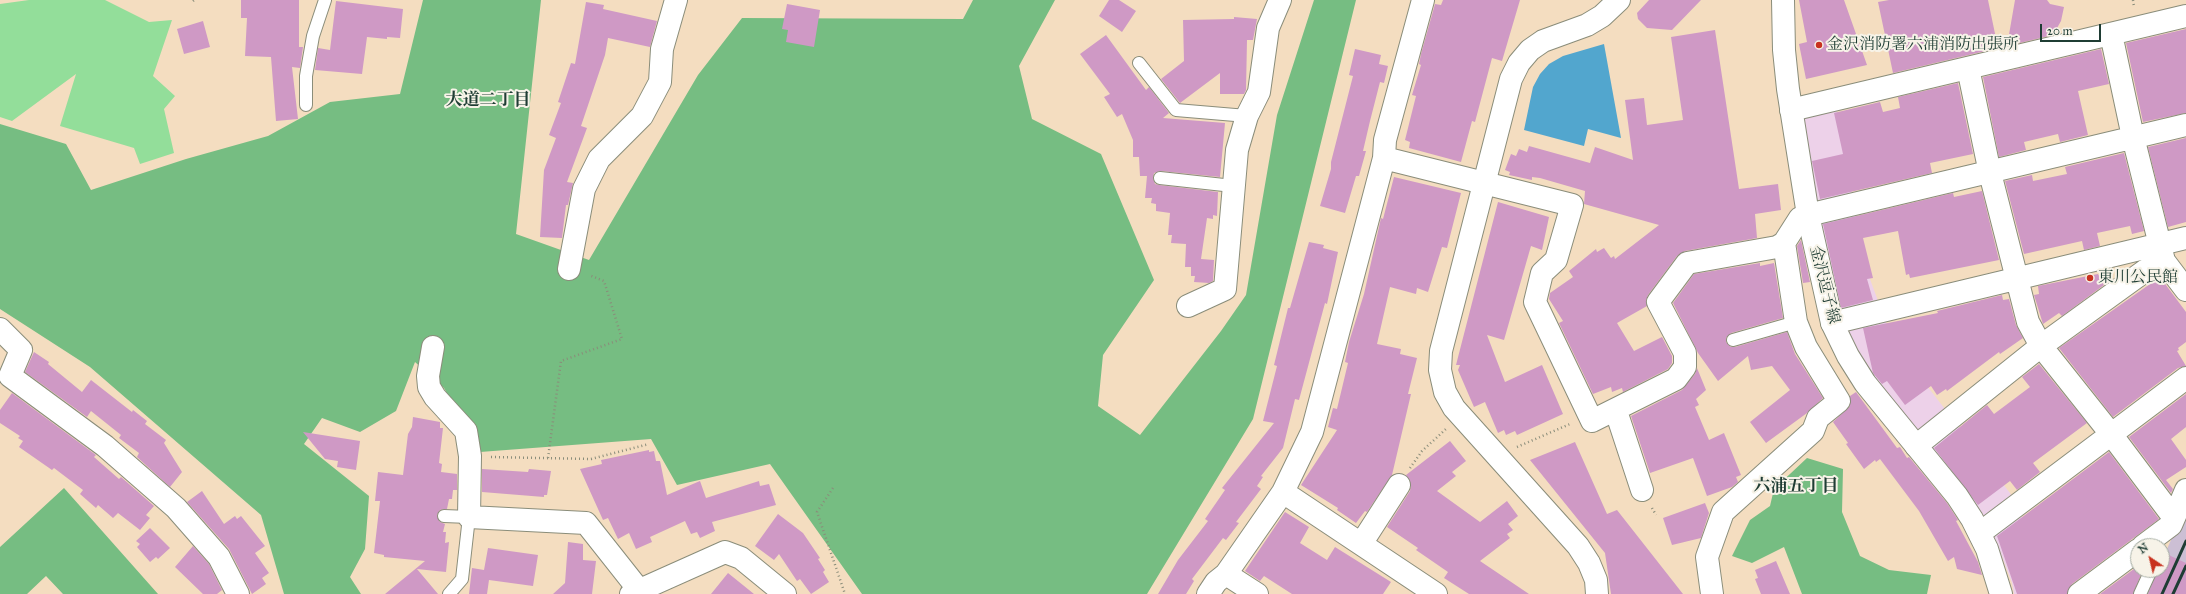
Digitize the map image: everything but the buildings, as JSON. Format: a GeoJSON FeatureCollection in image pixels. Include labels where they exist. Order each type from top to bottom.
{"type":"FeatureCollection","features":[{"type":"Feature","properties":{"kind":"street"},"geometry":{"type":"LineString","coordinates":[[569,269],[584,189],[599,159],[642,116],[660,82],[662,49],[676,0]]}},
{"type":"Feature","properties":{"kind":"street"},"geometry":{"type":"LineString","coordinates":[[1188,306],[1225,289],[1237,150],[1247,116],[1259,92],[1268,28],[1280,0]]}},
{"type":"Feature","properties":{"kind":"street"},"geometry":{"type":"LineString","coordinates":[[1208,594],[1216,582],[1226,574],[1283,492],[1312,432],[1384,158],[1385,140],[1423,0]]}},
{"type":"Feature","properties":{"kind":"street"},"geometry":{"type":"LineString","coordinates":[[1597,594],[1596,580],[1590,563],[1578,546],[1461,416],[1445,392],[1440,370],[1441,351],[1511,79],[1519,63],[1530,50],[1543,41],[1587,25],[1602,16],[1619,0]]}},
{"type":"Feature","properties":{"kind":"street","name":"金沢逗子線"},"geometry":{"type":"LineString","coordinates":[[1783,0],[1784,50],[1791,110],[1808,215],[1832,323],[1848,356],[1865,383],[1957,496],[1980,533],[1997,578],[2001,594]]}},
{"type":"Feature","properties":{"kind":"street"},"geometry":{"type":"LineString","coordinates":[[1791,110],[2186,16]]}},
{"type":"Feature","properties":{"kind":"street"},"geometry":{"type":"LineString","coordinates":[[2110,34],[2133,138],[2162,253],[2186,290]]}},
{"type":"Feature","properties":{"kind":"street"},"geometry":{"type":"LineString","coordinates":[[1968,68],[1990,173],[2028,322],[2041,346],[2111,434],[2173,522]]}},
{"type":"Feature","properties":{"kind":"street"},"geometry":{"type":"LineString","coordinates":[[1384,158],[1572,205],[1556,260],[1542,273],[1535,302],[1592,421],[1676,379],[1685,367],[1685,353],[1658,302],[1687,263],[1777,247],[1784,243],[1800,218],[1808,215],[1990,173],[2186,125]]}},
{"type":"Feature","properties":{"kind":"street"},"geometry":{"type":"LineString","coordinates":[[1916,446],[2041,346],[2146,270],[2162,253],[2186,238]]}},
{"type":"Feature","properties":{"kind":"street"},"geometry":{"type":"LineString","coordinates":[[1712,594],[1707,557],[1723,512],[1813,431],[1818,418],[1839,401],[1806,347],[1796,322],[1784,243]]}},
{"type":"Feature","properties":{"kind":"street"},"geometry":{"type":"LineString","coordinates":[[1832,323],[2016,279],[2162,253]]}},
{"type":"Feature","properties":{"kind":"street"},"geometry":{"type":"LineString","coordinates":[[0,329],[22,350],[10,376],[105,446],[176,508],[219,557],[238,594]]}},
{"type":"Feature","properties":{"kind":"street"},"geometry":{"type":"LineString","coordinates":[[433,347],[429,387],[435,397],[466,431],[470,456],[469,517],[586,523],[635,592],[725,552],[741,558],[777,591]]}},
{"type":"Feature","properties":{"kind":"street"},"geometry":{"type":"LineString","coordinates":[[1980,533],[2186,378]]}},
{"type":"Feature","properties":{"kind":"street"},"geometry":{"type":"LineString","coordinates":[[1616,410],[1642,490]]}},
{"type":"Feature","properties":{"kind":"street"},"geometry":{"type":"LineString","coordinates":[[1361,544],[1399,485]]}},
{"type":"Feature","properties":{"kind":"street"},"geometry":{"type":"LineString","coordinates":[[2153,538],[2173,522],[2186,490]]}},
{"type":"Feature","properties":{"kind":"street"},"geometry":{"type":"LineString","coordinates":[[1283,492],[1436,594]]}},
{"type":"Feature","properties":{"kind":"street"},"geometry":{"type":"LineString","coordinates":[[2079,594],[2130,556]]}},
{"type":"Feature","properties":{"kind":"street"},"geometry":{"type":"LineString","coordinates":[[1226,574],[1257,594]]}},
{"type":"Feature","properties":{"kind":"lane"},"geometry":{"type":"LineString","coordinates":[[306,105],[306,76],[313,36],[325,0]]}},
{"type":"Feature","properties":{"kind":"lane"},"geometry":{"type":"LineString","coordinates":[[1140,63],[1176,110],[1247,116]]}},
{"type":"Feature","properties":{"kind":"lane"},"geometry":{"type":"LineString","coordinates":[[1160,178],[1233,186]]}},
{"type":"Feature","properties":{"kind":"lane"},"geometry":{"type":"LineString","coordinates":[[1733,340],[1796,322]]}},
{"type":"Feature","properties":{"kind":"lane"},"geometry":{"type":"LineString","coordinates":[[444,516],[469,517],[462,579],[449,594]]}},
{"type":"Feature","properties":{"kind":"lane"},"geometry":{"type":"LineString","coordinates":[[2166,538],[2173,522]]}},
{"type":"Feature","properties":{"kind":"lane"},"geometry":{"type":"LineString","coordinates":[[2140,594],[2147,578]]}},
{"type":"Feature","properties":{"kind":"path"},"geometry":{"type":"LineString","coordinates":[[548,458],[561,361],[622,339],[604,280],[569,269]]}},
{"type":"Feature","properties":{"kind":"path"},"geometry":{"type":"LineString","coordinates":[[1399,485],[1422,451],[1461,416]]}},
{"type":"Feature","properties":{"kind":"path"},"geometry":{"type":"LineString","coordinates":[[1515,448],[1573,422]]}},
{"type":"Feature","properties":{"kind":"path"},"geometry":{"type":"LineString","coordinates":[[470,456],[590,459],[649,444]]}},
{"type":"Feature","properties":{"kind":"path"},"geometry":{"type":"LineString","coordinates":[[833,488],[817,512],[845,594]]}},
{"type":"Feature","properties":{"kind":"shaded area"},"geometry":{"type":"Polygon","coordinates":[[[1836,107],[1864,263],[1887,325],[1917,373],[2010,493],[2036,546],[2046,594],[2014,594],[2012,583],[1996,541],[1982,513],[1864,365],[1847,333],[1838,308],[1819,222],[1800,116],[1836,107]]]}},
{"type":"Feature","properties":{"kind":"shaded area"},"geometry":{"type":"Polygon","coordinates":[[[2186,507],[2186,594],[2147,594],[2154,578],[2170,578],[2170,542],[2186,507]]]}},
{"type":"Feature","properties":{"kind":"green space"},"geometry":{"type":"Polygon","coordinates":[[[29,0],[105,0],[149,22],[172,20],[153,76],[175,96],[164,109],[174,153],[140,164],[134,148],[60,126],[76,74],[12,121],[0,117],[0,4],[29,0]]]}},
{"type":"Feature","properties":{"kind":"green space"},"geometry":{"type":"Polygon","coordinates":[[[423,0],[541,0],[516,234],[589,260],[698,75],[742,18],[963,19],[973,0],[1055,0],[1019,66],[1032,119],[1101,154],[1154,280],[1103,355],[1098,406],[1140,435],[1221,331],[1246,295],[1277,115],[1314,0],[1356,0],[1253,419],[1147,594],[862,594],[770,464],[677,485],[651,439],[480,452],[444,388],[415,362],[396,411],[360,432],[322,418],[304,444],[369,496],[365,549],[350,577],[361,594],[284,594],[261,515],[90,367],[0,309],[0,124],[66,144],[91,190],[186,159],[268,136],[330,102],[400,94],[423,0]]]}},
{"type":"Feature","properties":{"kind":"green space"},"geometry":{"type":"Polygon","coordinates":[[[1807,458],[1843,469],[1842,512],[1860,556],[1889,570],[1931,575],[1927,594],[1802,594],[1784,547],[1752,563],[1732,556],[1750,520],[1770,506],[1774,489],[1807,458]]]}},
{"type":"Feature","properties":{"kind":"green space"},"geometry":{"type":"Polygon","coordinates":[[[64,488],[158,594],[63,594],[46,576],[27,594],[0,594],[0,547],[64,488]]]}},
{"type":"Feature","properties":{"kind":"water"},"geometry":{"type":"Polygon","coordinates":[[[1604,44],[1621,138],[1588,129],[1584,146],[1524,130],[1533,87],[1540,74],[1549,64],[1563,56],[1604,44]]]}},
{"type":"Feature","properties":{"kind":"railway"},"geometry":{"type":"LineString","coordinates":[[2162,594],[2186,541]]}},
{"type":"Feature","properties":{"kind":"railway"},"geometry":{"type":"LineString","coordinates":[[2173,594],[2186,566]]}},
{"type":"Feature","properties":{"kind":"place","name":"金沢消防署六浦消防出張所"},"geometry":{"type":"Point","coordinates":[1819,45]}},
{"type":"Feature","properties":{"kind":"place","name":"東川公民館"},"geometry":{"type":"Point","coordinates":[2090,278]}},
{"type":"Feature","properties":{"kind":"district","name":"大道二丁目"},"geometry":{"type":"Point","coordinates":[488,101]}},
{"type":"Feature","properties":{"kind":"district","name":"六浦五丁目"},"geometry":{"type":"Point","coordinates":[1796,487]}}]}
